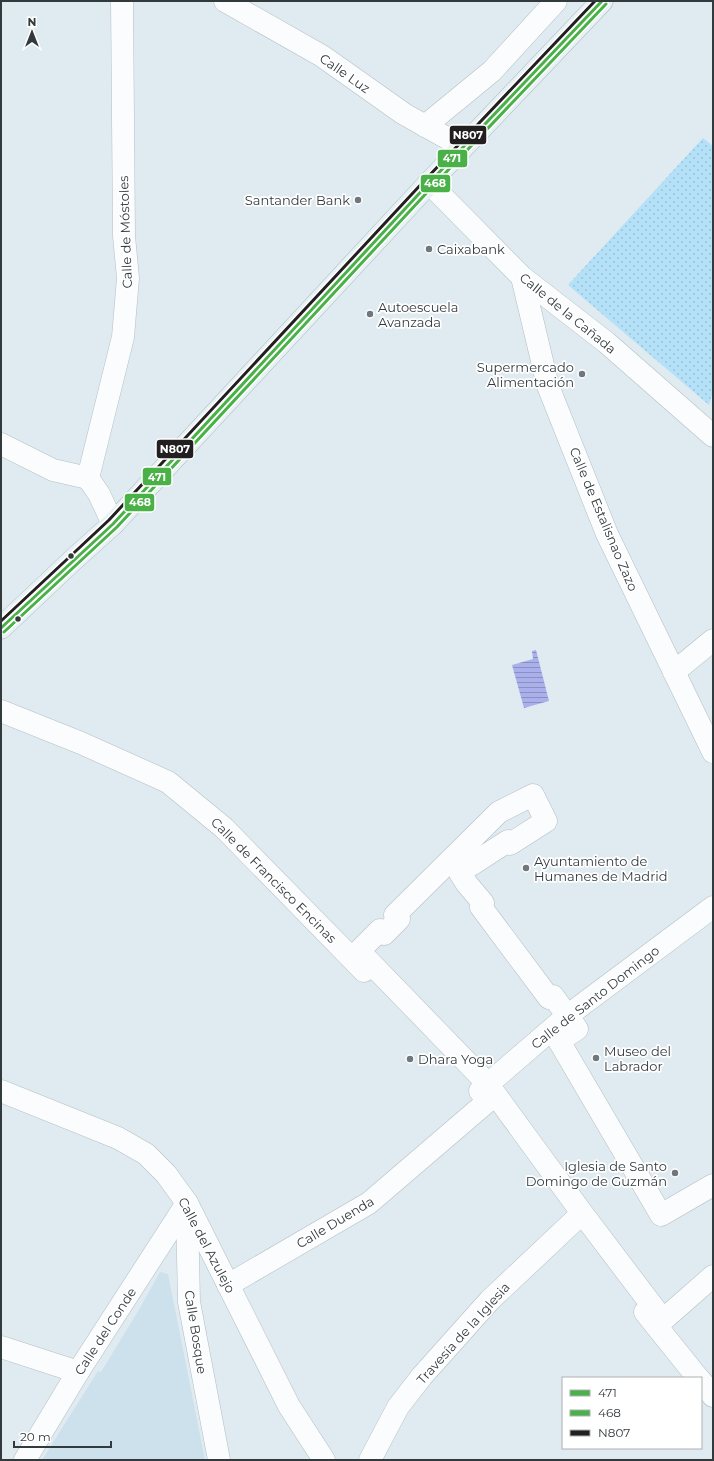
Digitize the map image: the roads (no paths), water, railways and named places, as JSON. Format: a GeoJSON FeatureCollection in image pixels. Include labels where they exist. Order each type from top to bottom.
{"type":"FeatureCollection","features":[{"type":"Feature","properties":{"kind":"main road"},"geometry":{"type":"LineString","coordinates":[[1,628],[113,524],[429,183],[602,1]]}},
{"type":"Feature","properties":{"kind":"street","name":"Calle de Móstoles"},"geometry":{"type":"LineString","coordinates":[[88,478],[123,337],[128,278],[124,236],[122,1]]}},
{"type":"Feature","properties":{"kind":"street","name":"Calle Luz"},"geometry":{"type":"LineString","coordinates":[[224,1],[322,56],[393,106],[463,147]]}},
{"type":"Feature","properties":{"kind":"street"},"geometry":{"type":"LineString","coordinates":[[425,126],[492,71],[556,1]]}},
{"type":"Feature","properties":{"kind":"street","name":"Calle de la Cañada"},"geometry":{"type":"LineString","coordinates":[[429,183],[522,277],[607,343],[713,436]]}},
{"type":"Feature","properties":{"kind":"street","name":"Calle de Estalisnao Zazo"},"geometry":{"type":"LineString","coordinates":[[522,277],[548,386],[607,534],[713,752]]}},
{"type":"Feature","properties":{"kind":"street"},"geometry":{"type":"LineString","coordinates":[[1,444],[53,470],[88,478],[99,494],[113,524]]}},
{"type":"Feature","properties":{"kind":"street"},"geometry":{"type":"LineString","coordinates":[[674,672],[713,640]]}},
{"type":"Feature","properties":{"kind":"street","name":"Calle de Francisco Encinas"},"geometry":{"type":"LineString","coordinates":[[1,711],[81,743],[168,782],[224,828],[352,958],[484,1096],[529,1164],[575,1220],[656,1327],[697,1377]]}},
{"type":"Feature","properties":{"kind":"street"},"geometry":{"type":"LineString","coordinates":[[713,1185],[661,1215],[559,1041],[577,1028],[553,996],[549,998],[481,907],[483,903],[460,873],[470,864],[471,865],[508,841],[510,844],[546,821],[533,795],[499,812],[395,915],[399,918],[384,934],[380,930],[359,951],[487,1084],[663,1320],[713,1278]]}},
{"type":"Feature","properties":{"kind":"street","name":"Calle de Santo Domingo"},"geometry":{"type":"LineString","coordinates":[[484,1096],[567,1016],[713,907]]}},
{"type":"Feature","properties":{"kind":"street","name":"Calle del Azulejo"},"geometry":{"type":"LineString","coordinates":[[1,1091],[118,1138],[146,1154],[166,1174],[187,1203],[289,1406],[324,1460]]}},
{"type":"Feature","properties":{"kind":"street","name":"Calle Duenda"},"geometry":{"type":"LineString","coordinates":[[228,1285],[369,1203],[484,1096]]}},
{"type":"Feature","properties":{"kind":"street","name":"Calle del Conde"},"geometry":{"type":"LineString","coordinates":[[25,1460],[78,1372],[187,1203]]}},
{"type":"Feature","properties":{"kind":"street","name":"Calle Bosque"},"geometry":{"type":"LineString","coordinates":[[187,1203],[189,1302],[219,1460]]}},
{"type":"Feature","properties":{"kind":"street","name":"Travesía de la Iglesia"},"geometry":{"type":"LineString","coordinates":[[370,1460],[398,1408],[422,1376],[490,1300],[575,1220]]}},
{"type":"Feature","properties":{"kind":"street"},"geometry":{"type":"LineString","coordinates":[[656,1327],[713,1278]]}},
{"type":"Feature","properties":{"kind":"street"},"geometry":{"type":"LineString","coordinates":[[1,1347],[78,1372]]}},
{"type":"Feature","properties":{"kind":"street"},"geometry":{"type":"LineString","coordinates":[[702,1382],[713,1396]]}},
{"type":"Feature","properties":{"kind":"water"},"geometry":{"type":"Polygon","coordinates":[[[536,650],[549,701],[524,708],[512,665],[533,659],[532,651],[536,650]]]}},
{"type":"Feature","properties":{"kind":"place","name":"Santander Bank"},"geometry":{"type":"Point","coordinates":[358,200]}},
{"type":"Feature","properties":{"kind":"place","name":"Caixabank"},"geometry":{"type":"Point","coordinates":[429,249]}},
{"type":"Feature","properties":{"kind":"place","name":"Autoescuela Avanzada"},"geometry":{"type":"Point","coordinates":[370,314]}},
{"type":"Feature","properties":{"kind":"place","name":"Supermercado Alimentación"},"geometry":{"type":"Point","coordinates":[582,374]}},
{"type":"Feature","properties":{"kind":"place","name":"Ayuntamiento de Humanes de Madrid"},"geometry":{"type":"Point","coordinates":[526,868]}},
{"type":"Feature","properties":{"kind":"place","name":"Museo del Labrador"},"geometry":{"type":"Point","coordinates":[596,1058]}},
{"type":"Feature","properties":{"kind":"place","name":"Dhara Yoga"},"geometry":{"type":"Point","coordinates":[410,1059]}},
{"type":"Feature","properties":{"kind":"place","name":"Iglesia de Santo Domingo de Guzmán"},"geometry":{"type":"Point","coordinates":[675,1173]}}]}
